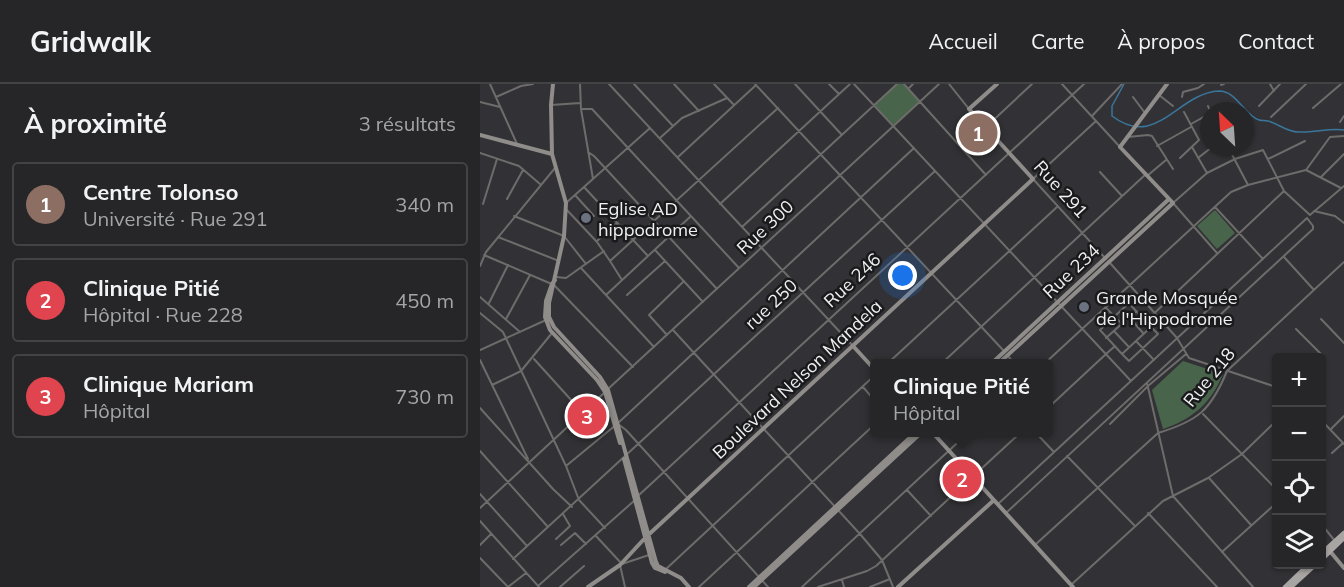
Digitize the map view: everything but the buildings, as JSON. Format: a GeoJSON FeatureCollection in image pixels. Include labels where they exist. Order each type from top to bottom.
{"type":"FeatureCollection","features":[{"type":"Feature","properties":{"kind":"main road"},"geometry":{"type":"LineString","coordinates":[[1326,553],[1344,533]]}},
{"type":"Feature","properties":{"kind":"main road"},"geometry":{"type":"LineString","coordinates":[[1326,551],[1344,538]]}},
{"type":"Feature","properties":{"kind":"main road"},"geometry":{"type":"LineString","coordinates":[[1285,587],[1304,569]]}},
{"type":"Feature","properties":{"kind":"main road"},"geometry":{"type":"LineString","coordinates":[[1291,587],[1311,569]]}},
{"type":"Feature","properties":{"kind":"street"},"geometry":{"type":"LineString","coordinates":[[490,84],[518,145]]}},
{"type":"Feature","properties":{"kind":"street"},"geometry":{"type":"LineString","coordinates":[[496,97],[521,86],[533,84]]}},
{"type":"Feature","properties":{"kind":"street"},"geometry":{"type":"LineString","coordinates":[[553,84],[552,154],[566,206],[564,236],[549,303],[548,319],[554,330],[600,377],[607,391],[655,568],[681,578],[688,587]]}},
{"type":"Feature","properties":{"kind":"street"},"geometry":{"type":"LineString","coordinates":[[580,84],[580,103],[593,179]]}},
{"type":"Feature","properties":{"kind":"street"},"geometry":{"type":"LineString","coordinates":[[610,84],[870,365]]}},
{"type":"Feature","properties":{"kind":"street"},"geometry":{"type":"LineString","coordinates":[[634,84],[673,126]]}},
{"type":"Feature","properties":{"kind":"street"},"geometry":{"type":"LineString","coordinates":[[674,84],[699,111]]}},
{"type":"Feature","properties":{"kind":"street"},"geometry":{"type":"LineString","coordinates":[[714,84],[734,105]]}},
{"type":"Feature","properties":{"kind":"street"},"geometry":{"type":"LineString","coordinates":[[677,158],[756,84],[1011,359]]}},
{"type":"Feature","properties":{"kind":"street"},"geometry":{"type":"LineString","coordinates":[[795,84],[842,135]]}},
{"type":"Feature","properties":{"kind":"street"},"geometry":{"type":"LineString","coordinates":[[829,84],[838,94]]}},
{"type":"Feature","properties":{"kind":"street"},"geometry":{"type":"LineString","coordinates":[[720,204],[850,84]]}},
{"type":"Feature","properties":{"kind":"street"},"geometry":{"type":"LineString","coordinates":[[854,84],[1131,381]]}},
{"type":"Feature","properties":{"kind":"street"},"geometry":{"type":"LineString","coordinates":[[742,227],[897,84]]}},
{"type":"Feature","properties":{"kind":"street"},"geometry":{"type":"LineString","coordinates":[[904,84],[986,175]]}},
{"type":"Feature","properties":{"kind":"street"},"geometry":{"type":"LineString","coordinates":[[908,89],[913,84]]}},
{"type":"Feature","properties":{"kind":"street","name":"Rue 300"},"geometry":{"type":"LineString","coordinates":[[480,508],[939,84]]}},
{"type":"Feature","properties":{"kind":"street","name":"Rue 291"},"geometry":{"type":"LineString","coordinates":[[949,84],[969,110],[1177,338],[1186,354]]}},
{"type":"Feature","properties":{"kind":"street"},"geometry":{"type":"LineString","coordinates":[[969,110],[997,84]]}},
{"type":"Feature","properties":{"kind":"street"},"geometry":{"type":"LineString","coordinates":[[985,127],[1032,84]]}},
{"type":"Feature","properties":{"kind":"street"},"geometry":{"type":"LineString","coordinates":[[1062,84],[1217,253]]}},
{"type":"Feature","properties":{"kind":"street","name":"Rue 246"},"geometry":{"type":"LineString","coordinates":[[532,587],[538,586],[605,528],[1084,84]]}},
{"type":"Feature","properties":{"kind":"street"},"geometry":{"type":"LineString","coordinates":[[1092,116],[1122,84]]}},
{"type":"Feature","properties":{"kind":"street"},"geometry":{"type":"LineString","coordinates":[[1120,147],[1167,84]]}},
{"type":"Feature","properties":{"kind":"street"},"geometry":{"type":"LineString","coordinates":[[1182,97],[1183,92],[1204,84]]}},
{"type":"Feature","properties":{"kind":"street"},"geometry":{"type":"LineString","coordinates":[[1270,84],[1274,92]]}},
{"type":"Feature","properties":{"kind":"street"},"geometry":{"type":"LineString","coordinates":[[1259,106],[1280,84]]}},
{"type":"Feature","properties":{"kind":"street"},"geometry":{"type":"LineString","coordinates":[[1271,117],[1306,84]]}},
{"type":"Feature","properties":{"kind":"street"},"geometry":{"type":"LineString","coordinates":[[1313,108],[1341,84]]}},
{"type":"Feature","properties":{"kind":"street"},"geometry":{"type":"LineString","coordinates":[[1159,95],[1173,106]]}},
{"type":"Feature","properties":{"kind":"street"},"geometry":{"type":"LineString","coordinates":[[1133,97],[1145,113]]}},
{"type":"Feature","properties":{"kind":"street"},"geometry":{"type":"LineString","coordinates":[[660,138],[682,118],[727,98]]}},
{"type":"Feature","properties":{"kind":"street"},"geometry":{"type":"LineString","coordinates":[[480,102],[501,107]]}},
{"type":"Feature","properties":{"kind":"street"},"geometry":{"type":"LineString","coordinates":[[551,105],[580,103]]}},
{"type":"Feature","properties":{"kind":"street"},"geometry":{"type":"LineString","coordinates":[[610,261],[778,108]]}},
{"type":"Feature","properties":{"kind":"street"},"geometry":{"type":"LineString","coordinates":[[581,109],[592,109],[740,268]]}},
{"type":"Feature","properties":{"kind":"street"},"geometry":{"type":"LineString","coordinates":[[1180,158],[1199,140],[1184,112]]}},
{"type":"Feature","properties":{"kind":"street"},"geometry":{"type":"LineString","coordinates":[[1342,121],[1344,116]]}},
{"type":"Feature","properties":{"kind":"street"},"geometry":{"type":"LineString","coordinates":[[1157,146],[1200,119]]}},
{"type":"Feature","properties":{"kind":"street","name":"Boulevard Nelson Mandela"},"geometry":{"type":"LineString","coordinates":[[588,587],[621,564],[646,537],[1096,121]]}},
{"type":"Feature","properties":{"kind":"street"},"geometry":{"type":"LineString","coordinates":[[566,206],[575,195],[650,128]]}},
{"type":"Feature","properties":{"kind":"street"},"geometry":{"type":"LineString","coordinates":[[480,135],[552,154]]}},
{"type":"Feature","properties":{"kind":"street"},"geometry":{"type":"LineString","coordinates":[[1128,136],[1152,136],[1173,169]]}},
{"type":"Feature","properties":{"kind":"street"},"geometry":{"type":"LineString","coordinates":[[1048,359],[1231,192],[1248,185],[1306,170],[1330,136],[1344,136]]}},
{"type":"Feature","properties":{"kind":"street"},"geometry":{"type":"LineString","coordinates":[[1268,159],[1305,141]]}},
{"type":"Feature","properties":{"kind":"street"},"geometry":{"type":"LineString","coordinates":[[1192,147],[1207,173]]}},
{"type":"Feature","properties":{"kind":"street"},"geometry":{"type":"LineString","coordinates":[[566,466],[616,425],[914,148]]}},
{"type":"Feature","properties":{"kind":"street"},"geometry":{"type":"LineString","coordinates":[[1171,201],[1207,173],[1235,159],[1263,150],[1284,191],[1310,215]]}},
{"type":"Feature","properties":{"kind":"street"},"geometry":{"type":"LineString","coordinates":[[588,152],[592,153],[717,289]]}},
{"type":"Feature","properties":{"kind":"street"},"geometry":{"type":"LineString","coordinates":[[480,153],[519,166],[541,185]]}},
{"type":"Feature","properties":{"kind":"street"},"geometry":{"type":"LineString","coordinates":[[1321,177],[1344,154]]}},
{"type":"Feature","properties":{"kind":"street"},"geometry":{"type":"LineString","coordinates":[[1233,156],[1248,185]]}},
{"type":"Feature","properties":{"kind":"street"},"geometry":{"type":"LineString","coordinates":[[483,204],[497,159]]}},
{"type":"Feature","properties":{"kind":"street"},"geometry":{"type":"LineString","coordinates":[[945,359],[1122,196],[1166,160]]}},
{"type":"Feature","properties":{"kind":"street"},"geometry":{"type":"LineString","coordinates":[[480,266],[484,255],[555,168]]}},
{"type":"Feature","properties":{"kind":"street"},"geometry":{"type":"LineString","coordinates":[[507,199],[523,170]]}},
{"type":"Feature","properties":{"kind":"street"},"geometry":{"type":"LineString","coordinates":[[998,504],[1314,211],[1343,187],[1306,170]]}},
{"type":"Feature","properties":{"kind":"street","name":"rue 250"},"geometry":{"type":"LineString","coordinates":[[513,559],[935,171]]}},
{"type":"Feature","properties":{"kind":"street"},"geometry":{"type":"LineString","coordinates":[[1100,172],[1122,196]]}},
{"type":"Feature","properties":{"kind":"street"},"geometry":{"type":"LineString","coordinates":[[584,187],[648,256]]}},
{"type":"Feature","properties":{"kind":"street"},"geometry":{"type":"LineString","coordinates":[[1146,321],[1284,191]]}},
{"type":"Feature","properties":{"kind":"street"},"geometry":{"type":"LineString","coordinates":[[575,195],[594,216]]}},
{"type":"Feature","properties":{"kind":"street","name":"Rue 234"},"geometry":{"type":"LineString","coordinates":[[998,359],[1171,201]]}},
{"type":"Feature","properties":{"kind":"street"},"geometry":{"type":"LineString","coordinates":[[566,206],[604,251],[622,280]]}},
{"type":"Feature","properties":{"kind":"street"},"geometry":{"type":"LineString","coordinates":[[891,359],[1058,206]]}},
{"type":"Feature","properties":{"kind":"street"},"geometry":{"type":"LineString","coordinates":[[1215,207],[1263,259]]}},
{"type":"Feature","properties":{"kind":"street"},"geometry":{"type":"LineString","coordinates":[[1314,211],[1335,216],[1344,223]]}},
{"type":"Feature","properties":{"kind":"street"},"geometry":{"type":"LineString","coordinates":[[514,216],[564,236],[586,264]]}},
{"type":"Feature","properties":{"kind":"street"},"geometry":{"type":"LineString","coordinates":[[606,295],[691,216]]}},
{"type":"Feature","properties":{"kind":"street"},"geometry":{"type":"LineString","coordinates":[[1110,424],[1183,350],[1313,229],[1307,218]]}},
{"type":"Feature","properties":{"kind":"street"},"geometry":{"type":"LineString","coordinates":[[597,242],[617,223]]}},
{"type":"Feature","properties":{"kind":"street"},"geometry":{"type":"LineString","coordinates":[[498,237],[560,261]]}},
{"type":"Feature","properties":{"kind":"street"},"geometry":{"type":"LineString","coordinates":[[655,250],[703,302]]}},
{"type":"Feature","properties":{"kind":"street"},"geometry":{"type":"LineString","coordinates":[[556,278],[563,279],[604,251]]}},
{"type":"Feature","properties":{"kind":"street"},"geometry":{"type":"LineString","coordinates":[[484,255],[553,284],[633,367]]}},
{"type":"Feature","properties":{"kind":"street"},"geometry":{"type":"LineString","coordinates":[[1284,257],[1314,290]]}},
{"type":"Feature","properties":{"kind":"street"},"geometry":{"type":"LineString","coordinates":[[627,295],[665,260]]}},
{"type":"Feature","properties":{"kind":"street","name":"Rue 218"},"geometry":{"type":"LineString","coordinates":[[1035,545],[1158,433],[1180,426],[1203,413],[1218,392],[1227,371],[1344,262]]}},
{"type":"Feature","properties":{"kind":"street"},"geometry":{"type":"LineString","coordinates":[[488,304],[508,265]]}},
{"type":"Feature","properties":{"kind":"street"},"geometry":{"type":"LineString","coordinates":[[1340,266],[1344,267]]}},
{"type":"Feature","properties":{"kind":"street"},"geometry":{"type":"LineString","coordinates":[[580,268],[654,347]]}},
{"type":"Feature","properties":{"kind":"street"},"geometry":{"type":"LineString","coordinates":[[506,319],[530,275]]}},
{"type":"Feature","properties":{"kind":"street"},"geometry":{"type":"LineString","coordinates":[[667,335],[649,315],[684,281]]}},
{"type":"Feature","properties":{"kind":"street"},"geometry":{"type":"LineString","coordinates":[[480,297],[520,332]]}},
{"type":"Feature","properties":{"kind":"street"},"geometry":{"type":"LineString","coordinates":[[1130,303],[1158,334],[1129,361],[1100,330],[1114,317],[1130,303]]}},
{"type":"Feature","properties":{"kind":"street"},"geometry":{"type":"LineString","coordinates":[[1105,307],[1122,324]]}},
{"type":"Feature","properties":{"kind":"street"},"geometry":{"type":"LineString","coordinates":[[1107,338],[1136,310]]}},
{"type":"Feature","properties":{"kind":"street"},"geometry":{"type":"LineString","coordinates":[[480,313],[503,332],[554,439],[579,500],[605,528]]}},
{"type":"Feature","properties":{"kind":"street"},"geometry":{"type":"LineString","coordinates":[[1129,317],[1144,334]]}},
{"type":"Feature","properties":{"kind":"street"},"geometry":{"type":"LineString","coordinates":[[480,350],[548,319]]}},
{"type":"Feature","properties":{"kind":"street"},"geometry":{"type":"LineString","coordinates":[[1321,319],[1344,343]]}},
{"type":"Feature","properties":{"kind":"street"},"geometry":{"type":"LineString","coordinates":[[1122,354],[1151,327]]}},
{"type":"Feature","properties":{"kind":"street"},"geometry":{"type":"LineString","coordinates":[[1296,329],[1320,353]]}},
{"type":"Feature","properties":{"kind":"street"},"geometry":{"type":"LineString","coordinates":[[492,385],[521,371],[554,330]]}},
{"type":"Feature","properties":{"kind":"street"},"geometry":{"type":"LineString","coordinates":[[673,330],[860,534],[882,560],[895,587],[994,500]]}},
{"type":"Feature","properties":{"kind":"street"},"geometry":{"type":"LineString","coordinates":[[1114,331],[1129,347]]}},
{"type":"Feature","properties":{"kind":"street"},"geometry":{"type":"LineString","coordinates":[[1136,341],[1154,360]]}},
{"type":"Feature","properties":{"kind":"street"},"geometry":{"type":"LineString","coordinates":[[1053,404],[1114,346]]}},
{"type":"Feature","properties":{"kind":"street","name":"Rue 234"},"geometry":{"type":"LineString","coordinates":[[1001,359],[1006,353]]}},
{"type":"Feature","properties":{"kind":"street"},"geometry":{"type":"LineString","coordinates":[[1006,513],[1147,385],[1186,354],[1272,386]]}},
{"type":"Feature","properties":{"kind":"street"},"geometry":{"type":"LineString","coordinates":[[533,358],[582,412]]}},
{"type":"Feature","properties":{"kind":"street"},"geometry":{"type":"LineString","coordinates":[[480,360],[529,461]]}},
{"type":"Feature","properties":{"kind":"street"},"geometry":{"type":"LineString","coordinates":[[665,571],[870,380]]}},
{"type":"Feature","properties":{"kind":"street"},"geometry":{"type":"LineString","coordinates":[[1147,385],[1173,496],[1253,587]]}},
{"type":"Feature","properties":{"kind":"street"},"geometry":{"type":"LineString","coordinates":[[862,387],[870,396]]}},
{"type":"Feature","properties":{"kind":"street"},"geometry":{"type":"LineString","coordinates":[[480,408],[572,507]]}},
{"type":"Feature","properties":{"kind":"street"},"geometry":{"type":"LineString","coordinates":[[1203,413],[1272,485]]}},
{"type":"Feature","properties":{"kind":"street"},"geometry":{"type":"LineString","coordinates":[[1330,429],[1344,416]]}},
{"type":"Feature","properties":{"kind":"street"},"geometry":{"type":"LineString","coordinates":[[616,425],[626,430],[768,587]]}},
{"type":"Feature","properties":{"kind":"street"},"geometry":{"type":"LineString","coordinates":[[1326,425],[1344,443],[1332,453]]}},
{"type":"Feature","properties":{"kind":"street"},"geometry":{"type":"LineString","coordinates":[[936,437],[1072,586],[1148,513],[1173,496],[1208,478],[1242,454],[1272,426]]}},
{"type":"Feature","properties":{"kind":"street"},"geometry":{"type":"LineString","coordinates":[[699,587],[870,429]]}},
{"type":"Feature","properties":{"kind":"street"},"geometry":{"type":"LineString","coordinates":[[754,587],[911,437]]}},
{"type":"Feature","properties":{"kind":"street"},"geometry":{"type":"LineString","coordinates":[[836,508],[916,437]]}},
{"type":"Feature","properties":{"kind":"street"},"geometry":{"type":"LineString","coordinates":[[804,586],[964,437]]}},
{"type":"Feature","properties":{"kind":"street"},"geometry":{"type":"LineString","coordinates":[[818,587],[867,571],[882,560],[1016,437]]}},
{"type":"Feature","properties":{"kind":"street"},"geometry":{"type":"LineString","coordinates":[[1040,437],[1054,452]]}},
{"type":"Feature","properties":{"kind":"street"},"geometry":{"type":"LineString","coordinates":[[480,451],[548,527]]}},
{"type":"Feature","properties":{"kind":"street"},"geometry":{"type":"LineString","coordinates":[[1067,456],[1135,525]]}},
{"type":"Feature","properties":{"kind":"street"},"geometry":{"type":"LineString","coordinates":[[1208,478],[1251,525]]}},
{"type":"Feature","properties":{"kind":"street"},"geometry":{"type":"LineString","coordinates":[[907,490],[931,516]]}},
{"type":"Feature","properties":{"kind":"street"},"geometry":{"type":"LineString","coordinates":[[480,494],[527,546]]}},
{"type":"Feature","properties":{"kind":"street"},"geometry":{"type":"LineString","coordinates":[[1222,552],[1272,507]]}},
{"type":"Feature","properties":{"kind":"street"},"geometry":{"type":"LineString","coordinates":[[1148,513],[1217,587]]}},
{"type":"Feature","properties":{"kind":"street"},"geometry":{"type":"LineString","coordinates":[[556,539],[570,526],[563,514]]}},
{"type":"Feature","properties":{"kind":"street"},"geometry":{"type":"LineString","coordinates":[[480,521],[538,586]]}},
{"type":"Feature","properties":{"kind":"street"},"geometry":{"type":"LineString","coordinates":[[1326,530],[1335,541]]}},
{"type":"Feature","properties":{"kind":"street"},"geometry":{"type":"LineString","coordinates":[[561,545],[575,533],[586,544]]}},
{"type":"Feature","properties":{"kind":"street"},"geometry":{"type":"LineString","coordinates":[[480,545],[491,534]]}},
{"type":"Feature","properties":{"kind":"street"},"geometry":{"type":"LineString","coordinates":[[596,536],[621,564],[625,587]]}},
{"type":"Feature","properties":{"kind":"street"},"geometry":{"type":"LineString","coordinates":[[646,537],[656,562],[665,571]]}},
{"type":"Feature","properties":{"kind":"street"},"geometry":{"type":"LineString","coordinates":[[1329,549],[1344,568]]}},
{"type":"Feature","properties":{"kind":"street"},"geometry":{"type":"LineString","coordinates":[[621,564],[650,555]]}},
{"type":"Feature","properties":{"kind":"street"},"geometry":{"type":"LineString","coordinates":[[480,558],[508,587],[526,573]]}},
{"type":"Feature","properties":{"kind":"street"},"geometry":{"type":"LineString","coordinates":[[560,587],[584,566]]}},
{"type":"Feature","properties":{"kind":"street"},"geometry":{"type":"LineString","coordinates":[[749,587],[761,579]]}},
{"type":"Feature","properties":{"kind":"street"},"geometry":{"type":"LineString","coordinates":[[870,587],[890,579]]}},
{"type":"Feature","properties":{"kind":"street"},"geometry":{"type":"LineString","coordinates":[[842,580],[844,587]]}},
{"type":"Feature","properties":{"kind":"green space"},"geometry":{"type":"Polygon","coordinates":[[[897,84],[904,84],[920,102],[894,126],[874,105],[897,84]]]}},
{"type":"Feature","properties":{"kind":"green space"},"geometry":{"type":"Polygon","coordinates":[[[1215,210],[1235,233],[1217,249],[1197,226],[1215,210]]]}},
{"type":"Feature","properties":{"kind":"green space"},"geometry":{"type":"Polygon","coordinates":[[[1183,361],[1223,374],[1213,393],[1200,409],[1163,429],[1152,390],[1183,361]]]}},
{"type":"Feature","properties":{"kind":"waterway"},"geometry":{"type":"LineString","coordinates":[[1124,84],[1112,106],[1112,116],[1128,125],[1142,127],[1155,124],[1204,94],[1219,91],[1231,95],[1259,120],[1272,122],[1290,131],[1344,130]]}},
{"type":"Feature","properties":{"kind":"place","name":"Centre Tolonso"},"geometry":{"type":"Point","coordinates":[978,133]}},
{"type":"Feature","properties":{"kind":"place","name":"Eglise AD hippodrome"},"geometry":{"type":"Point","coordinates":[586,218]}},
{"type":"Feature","properties":{"kind":"place","name":"Grande Mosquée de l'Hippodrome"},"geometry":{"type":"Point","coordinates":[1084,307]}},
{"type":"Feature","properties":{"kind":"place","name":"Clinique Mariam"},"geometry":{"type":"Point","coordinates":[587,416]}},
{"type":"Feature","properties":{"kind":"place","name":"Clinique Pitié"},"geometry":{"type":"Point","coordinates":[962,479]}}]}
